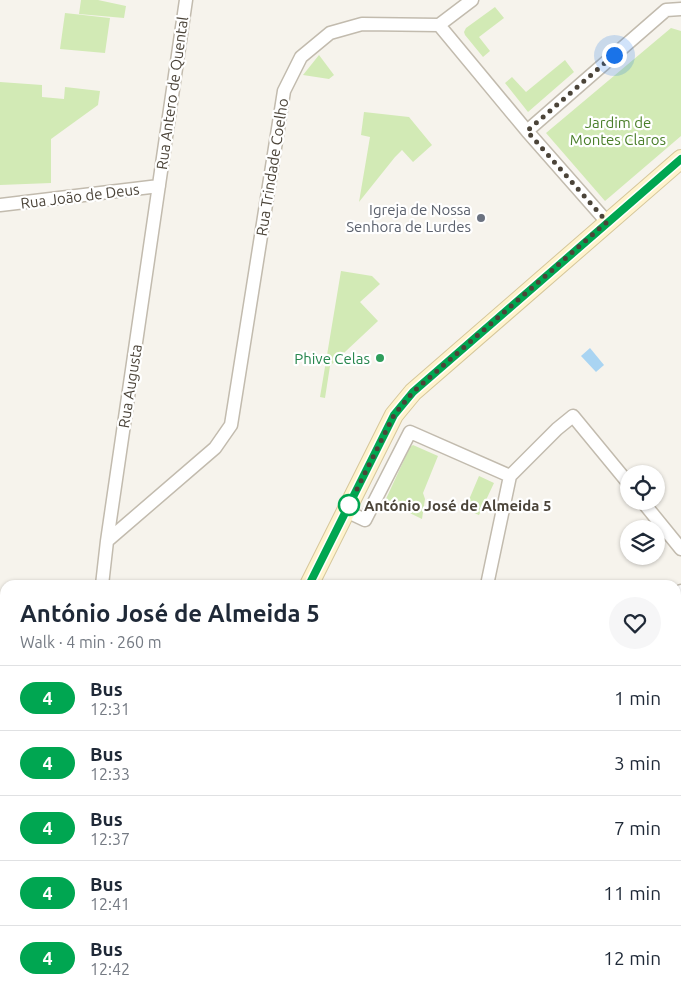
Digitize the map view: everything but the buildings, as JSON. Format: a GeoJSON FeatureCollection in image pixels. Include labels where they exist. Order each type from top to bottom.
{"type":"FeatureCollection","features":[{"type":"Feature","properties":{"kind":"street","name":"Rua Antero de Quental"},"geometry":{"type":"LineString","coordinates":[[159,186],[186,0]]}},
{"type":"Feature","properties":{"kind":"street"},"geometry":{"type":"LineString","coordinates":[[472,0],[439,25],[527,131],[607,222]]}},
{"type":"Feature","properties":{"kind":"street"},"geometry":{"type":"LineString","coordinates":[[527,131],[666,10],[681,9]]}},
{"type":"Feature","properties":{"kind":"street","name":"Rua Trindade Coelho"},"geometry":{"type":"LineString","coordinates":[[107,541],[215,448],[231,425],[284,91],[301,57],[330,33],[362,24],[439,25]]}},
{"type":"Feature","properties":{"kind":"street"},"geometry":{"type":"LineString","coordinates":[[312,580],[394,415],[413,392],[681,159]]}},
{"type":"Feature","properties":{"kind":"street","name":"Rua João de Deus"},"geometry":{"type":"LineString","coordinates":[[0,205],[159,186]]}},
{"type":"Feature","properties":{"kind":"street","name":"Rua Augusta"},"geometry":{"type":"LineString","coordinates":[[103,580],[159,186]]}},
{"type":"Feature","properties":{"kind":"street"},"geometry":{"type":"LineString","coordinates":[[488,580],[510,476],[557,429],[573,416],[620,473]]}},
{"type":"Feature","properties":{"kind":"street"},"geometry":{"type":"LineString","coordinates":[[346,511],[365,520],[410,432],[510,476]]}},
{"type":"Feature","properties":{"kind":"street"},"geometry":{"type":"LineString","coordinates":[[649,510],[681,549]]}},
{"type":"Feature","properties":{"kind":"green space"},"geometry":{"type":"Polygon","coordinates":[[[81,0],[98,0],[126,6],[124,18],[79,14],[81,0]]]}},
{"type":"Feature","properties":{"kind":"green space"},"geometry":{"type":"Polygon","coordinates":[[[495,7],[504,18],[479,37],[490,51],[483,57],[464,32],[466,28],[495,7]]]}},
{"type":"Feature","properties":{"kind":"green space"},"geometry":{"type":"Polygon","coordinates":[[[65,13],[110,18],[105,53],[60,49],[65,13]]]}},
{"type":"Feature","properties":{"kind":"green space","name":"Jardim de Montes Claros"},"geometry":{"type":"Polygon","coordinates":[[[671,28],[681,31],[681,136],[605,201],[546,133],[671,28]]]}},
{"type":"Feature","properties":{"kind":"green space"},"geometry":{"type":"Polygon","coordinates":[[[319,55],[334,75],[329,79],[303,75],[319,55]]]}},
{"type":"Feature","properties":{"kind":"green space"},"geometry":{"type":"Polygon","coordinates":[[[565,60],[574,72],[528,112],[505,83],[512,77],[526,92],[565,60]]]}},
{"type":"Feature","properties":{"kind":"green space"},"geometry":{"type":"Polygon","coordinates":[[[0,82],[42,85],[42,97],[64,99],[65,87],[100,91],[98,105],[51,139],[51,183],[0,185],[0,82]]]}},
{"type":"Feature","properties":{"kind":"green space"},"geometry":{"type":"Polygon","coordinates":[[[364,112],[409,117],[432,145],[413,162],[402,150],[359,202],[370,137],[361,135],[364,112]]]}},
{"type":"Feature","properties":{"kind":"green space"},"geometry":{"type":"Polygon","coordinates":[[[341,271],[372,276],[380,284],[360,302],[378,321],[330,366],[325,398],[320,397],[341,271]]]}},
{"type":"Feature","properties":{"kind":"green space"},"geometry":{"type":"Polygon","coordinates":[[[413,445],[438,456],[423,493],[425,499],[422,519],[385,501],[410,447],[413,445]]]}},
{"type":"Feature","properties":{"kind":"green space"},"geometry":{"type":"Polygon","coordinates":[[[479,476],[494,483],[479,515],[469,511],[472,503],[468,502],[479,476]]]}},
{"type":"Feature","properties":{"kind":"water"},"geometry":{"type":"Polygon","coordinates":[[[590,348],[604,365],[596,372],[581,356],[590,348]]]}},
{"type":"Feature","properties":{"kind":"bus line","name":"4"},"geometry":{"type":"LineString","coordinates":[[312,580],[394,415],[413,392],[681,159]]}},
{"type":"Feature","properties":{"kind":"place","name":"Igreja de Nossa Senhora de Lurdes"},"geometry":{"type":"Point","coordinates":[481,218]}},
{"type":"Feature","properties":{"kind":"place","name":"Phive Celas"},"geometry":{"type":"Point","coordinates":[380,358]}},
{"type":"Feature","properties":{"kind":"place","name":"António José de Almeida 5"},"geometry":{"type":"Point","coordinates":[349,505]}},
{"type":"Feature","properties":{"kind":"route"},"geometry":{"type":"LineString","coordinates":[[349,505],[394,415],[413,392],[607,222],[527,131],[614,55]]}}]}
